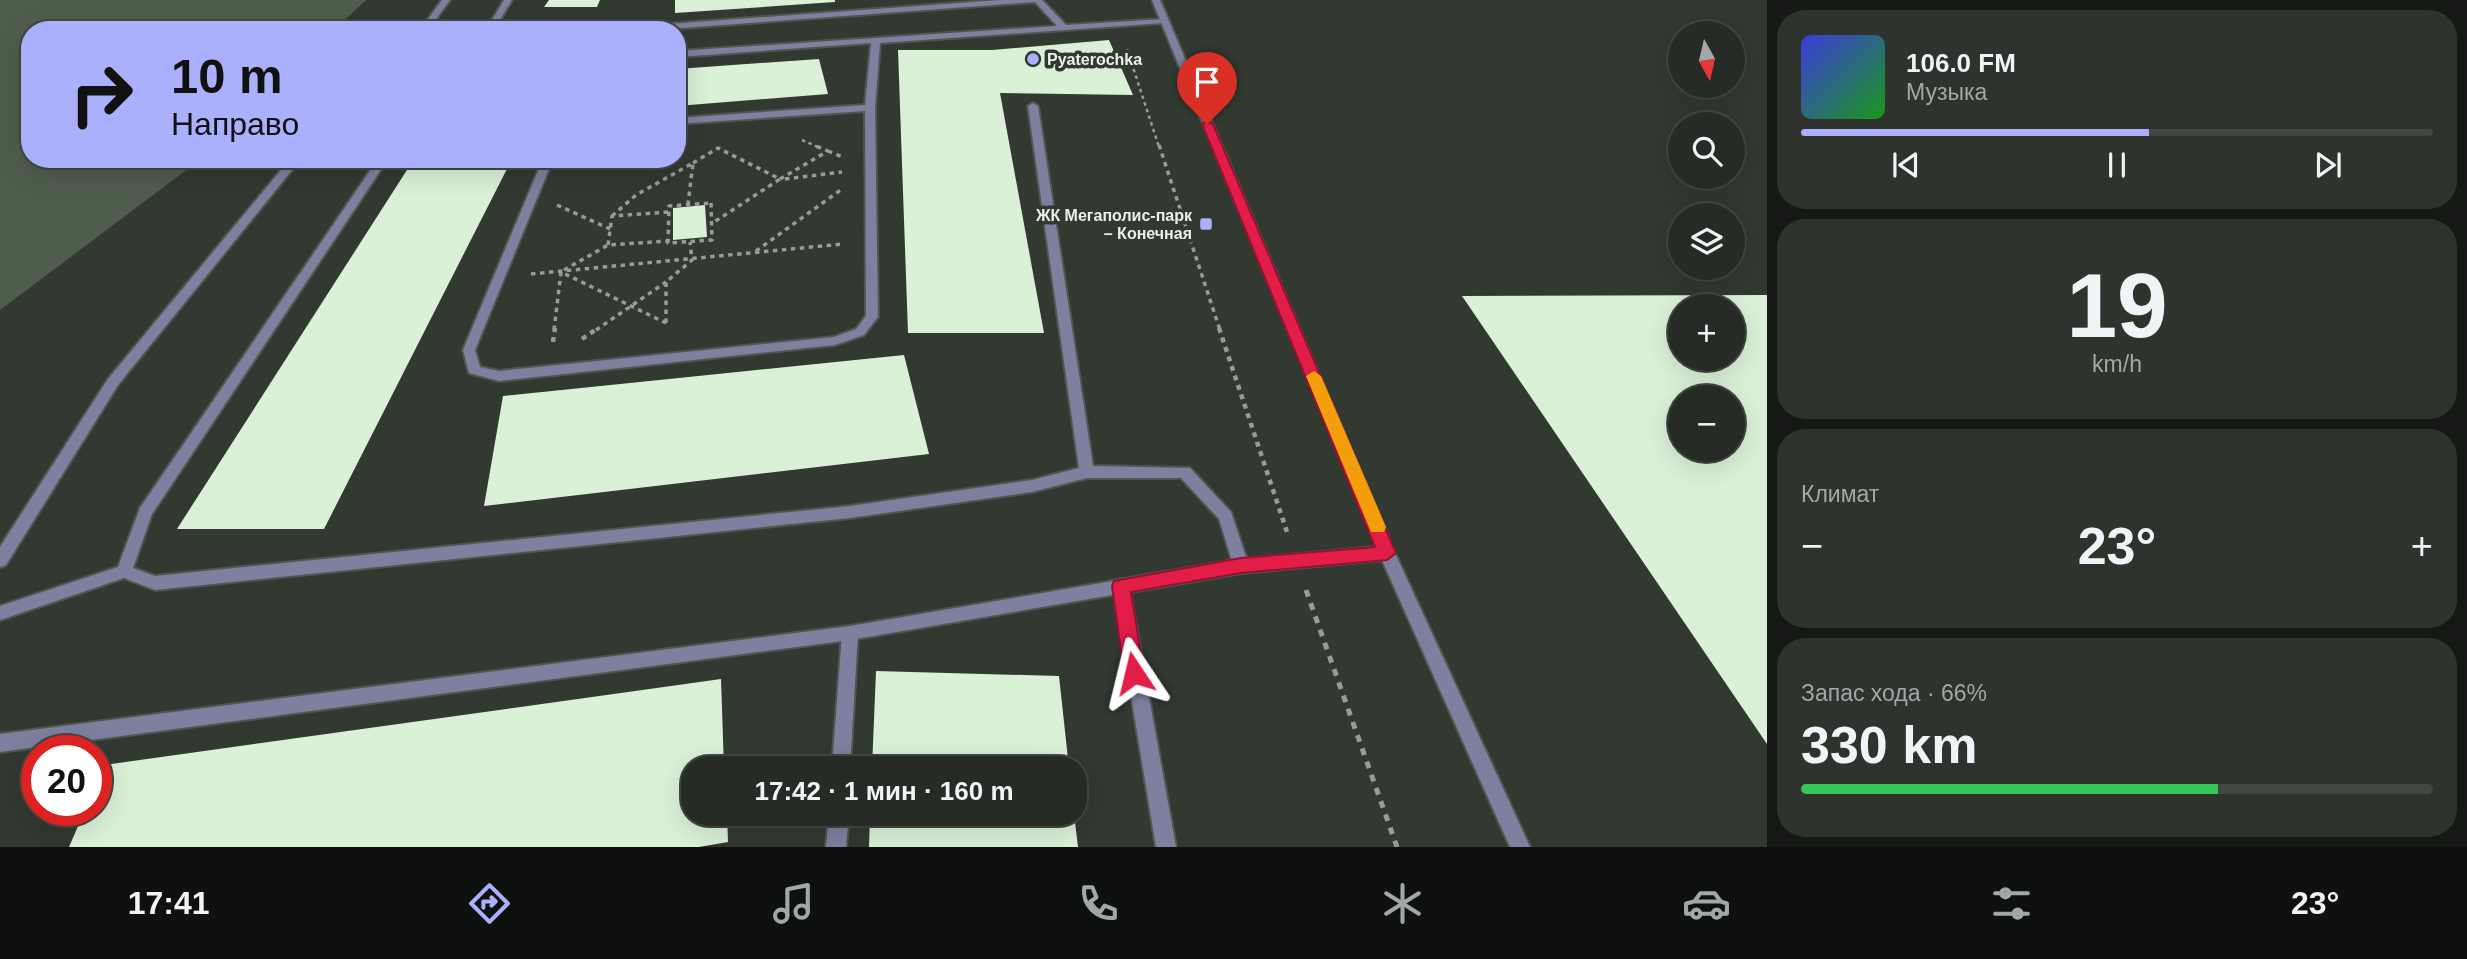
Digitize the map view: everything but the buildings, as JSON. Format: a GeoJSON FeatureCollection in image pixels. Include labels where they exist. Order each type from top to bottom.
{"type":"FeatureCollection","features":[{"type":"Feature","properties":{"kind":"street"},"geometry":{"type":"LineString","coordinates":[[431,21],[446,0]]}},
{"type":"Feature","properties":{"kind":"street"},"geometry":{"type":"LineString","coordinates":[[495,21],[508,0]]}},
{"type":"Feature","properties":{"kind":"street"},"geometry":{"type":"LineString","coordinates":[[686,25],[1036,0],[1062,26]]}},
{"type":"Feature","properties":{"kind":"street"},"geometry":{"type":"LineString","coordinates":[[1156,0],[1387,553],[1520,847]]}},
{"type":"Feature","properties":{"kind":"street"},"geometry":{"type":"LineString","coordinates":[[686,53],[1164,21]]}},
{"type":"Feature","properties":{"kind":"street"},"geometry":{"type":"LineString","coordinates":[[544,168],[469,350],[474,370],[499,376],[835,341],[860,332],[872,317],[870,108],[876,40]]}},
{"type":"Feature","properties":{"kind":"street"},"geometry":{"type":"LineString","coordinates":[[1033,106],[1087,472]]}},
{"type":"Feature","properties":{"kind":"street"},"geometry":{"type":"LineString","coordinates":[[686,120],[870,108]]}},
{"type":"Feature","properties":{"kind":"street"},"geometry":{"type":"LineString","coordinates":[[0,560],[114,382],[289,168]]}},
{"type":"Feature","properties":{"kind":"street"},"geometry":{"type":"LineString","coordinates":[[124,571],[145,512],[377,168]]}},
{"type":"Feature","properties":{"kind":"street"},"geometry":{"type":"LineString","coordinates":[[0,613],[124,571],[155,583],[822,515],[1032,486],[1087,472],[1185,471],[1226,516],[1241,566]]}},
{"type":"Feature","properties":{"kind":"street"},"geometry":{"type":"LineString","coordinates":[[0,744],[850,633],[1241,566],[1387,553]]}},
{"type":"Feature","properties":{"kind":"street"},"geometry":{"type":"LineString","coordinates":[[1121,586],[1166,847]]}},
{"type":"Feature","properties":{"kind":"street"},"geometry":{"type":"LineString","coordinates":[[842,756],[850,633]]}},
{"type":"Feature","properties":{"kind":"street"},"geometry":{"type":"LineString","coordinates":[[836,847],[838,826]]}},
{"type":"Feature","properties":{"kind":"path"},"geometry":{"type":"LineString","coordinates":[[1119,23],[1296,561],[1397,847]]}},
{"type":"Feature","properties":{"kind":"path"},"geometry":{"type":"LineString","coordinates":[[743,117],[871,169]]}},
{"type":"Feature","properties":{"kind":"path"},"geometry":{"type":"LineString","coordinates":[[686,167],[718,148],[780,179],[871,169]]}},
{"type":"Feature","properties":{"kind":"path"},"geometry":{"type":"LineString","coordinates":[[711,224],[828,151]]}},
{"type":"Feature","properties":{"kind":"path"},"geometry":{"type":"LineString","coordinates":[[688,204],[693,163]]}},
{"type":"Feature","properties":{"kind":"path"},"geometry":{"type":"LineString","coordinates":[[608,245],[612,216],[624,204],[685,168]]}},
{"type":"Feature","properties":{"kind":"path"},"geometry":{"type":"LineString","coordinates":[[753,253],[871,169]]}},
{"type":"Feature","properties":{"kind":"path"},"geometry":{"type":"LineString","coordinates":[[533,195],[610,229]]}},
{"type":"Feature","properties":{"kind":"path"},"geometry":{"type":"LineString","coordinates":[[711,203],[712,240],[668,243],[669,206],[688,204],[711,203]]}},
{"type":"Feature","properties":{"kind":"path"},"geometry":{"type":"LineString","coordinates":[[612,216],[669,212]]}},
{"type":"Feature","properties":{"kind":"path"},"geometry":{"type":"LineString","coordinates":[[561,272],[608,245],[668,240]]}},
{"type":"Feature","properties":{"kind":"path"},"geometry":{"type":"LineString","coordinates":[[500,275],[561,272],[872,241]]}},
{"type":"Feature","properties":{"kind":"path"},"geometry":{"type":"LineString","coordinates":[[690,242],[692,260]]}},
{"type":"Feature","properties":{"kind":"path"},"geometry":{"type":"LineString","coordinates":[[586,344],[572,346],[666,282],[692,260]]}},
{"type":"Feature","properties":{"kind":"path"},"geometry":{"type":"LineString","coordinates":[[561,272],[628,307],[666,323]]}},
{"type":"Feature","properties":{"kind":"path"},"geometry":{"type":"LineString","coordinates":[[561,272],[552,347],[562,346]]}},
{"type":"Feature","properties":{"kind":"path"},"geometry":{"type":"LineString","coordinates":[[665,358],[666,282]]}},
{"type":"Feature","properties":{"kind":"green space"},"geometry":{"type":"Polygon","coordinates":[[[0,0],[366,0],[344,21],[21,21],[21,168],[189,168],[0,310],[0,0]]]}},
{"type":"Feature","properties":{"kind":"slow traffic"},"geometry":{"type":"LineString","coordinates":[[1314,376],[1377,527]]}},
{"type":"Feature","properties":{"kind":"place","name":"Pyaterochka"},"geometry":{"type":"Point","coordinates":[1033,59]}},
{"type":"Feature","properties":{"kind":"place","name":"ЖК Мегаполис-парк – Конечная"},"geometry":{"type":"Point","coordinates":[1206,224]}},
{"type":"Feature","properties":{"kind":"route"},"geometry":{"type":"LineString","coordinates":[[1134,673],[1121,586],[1241,566],[1387,553],[1207,124]]}}]}
